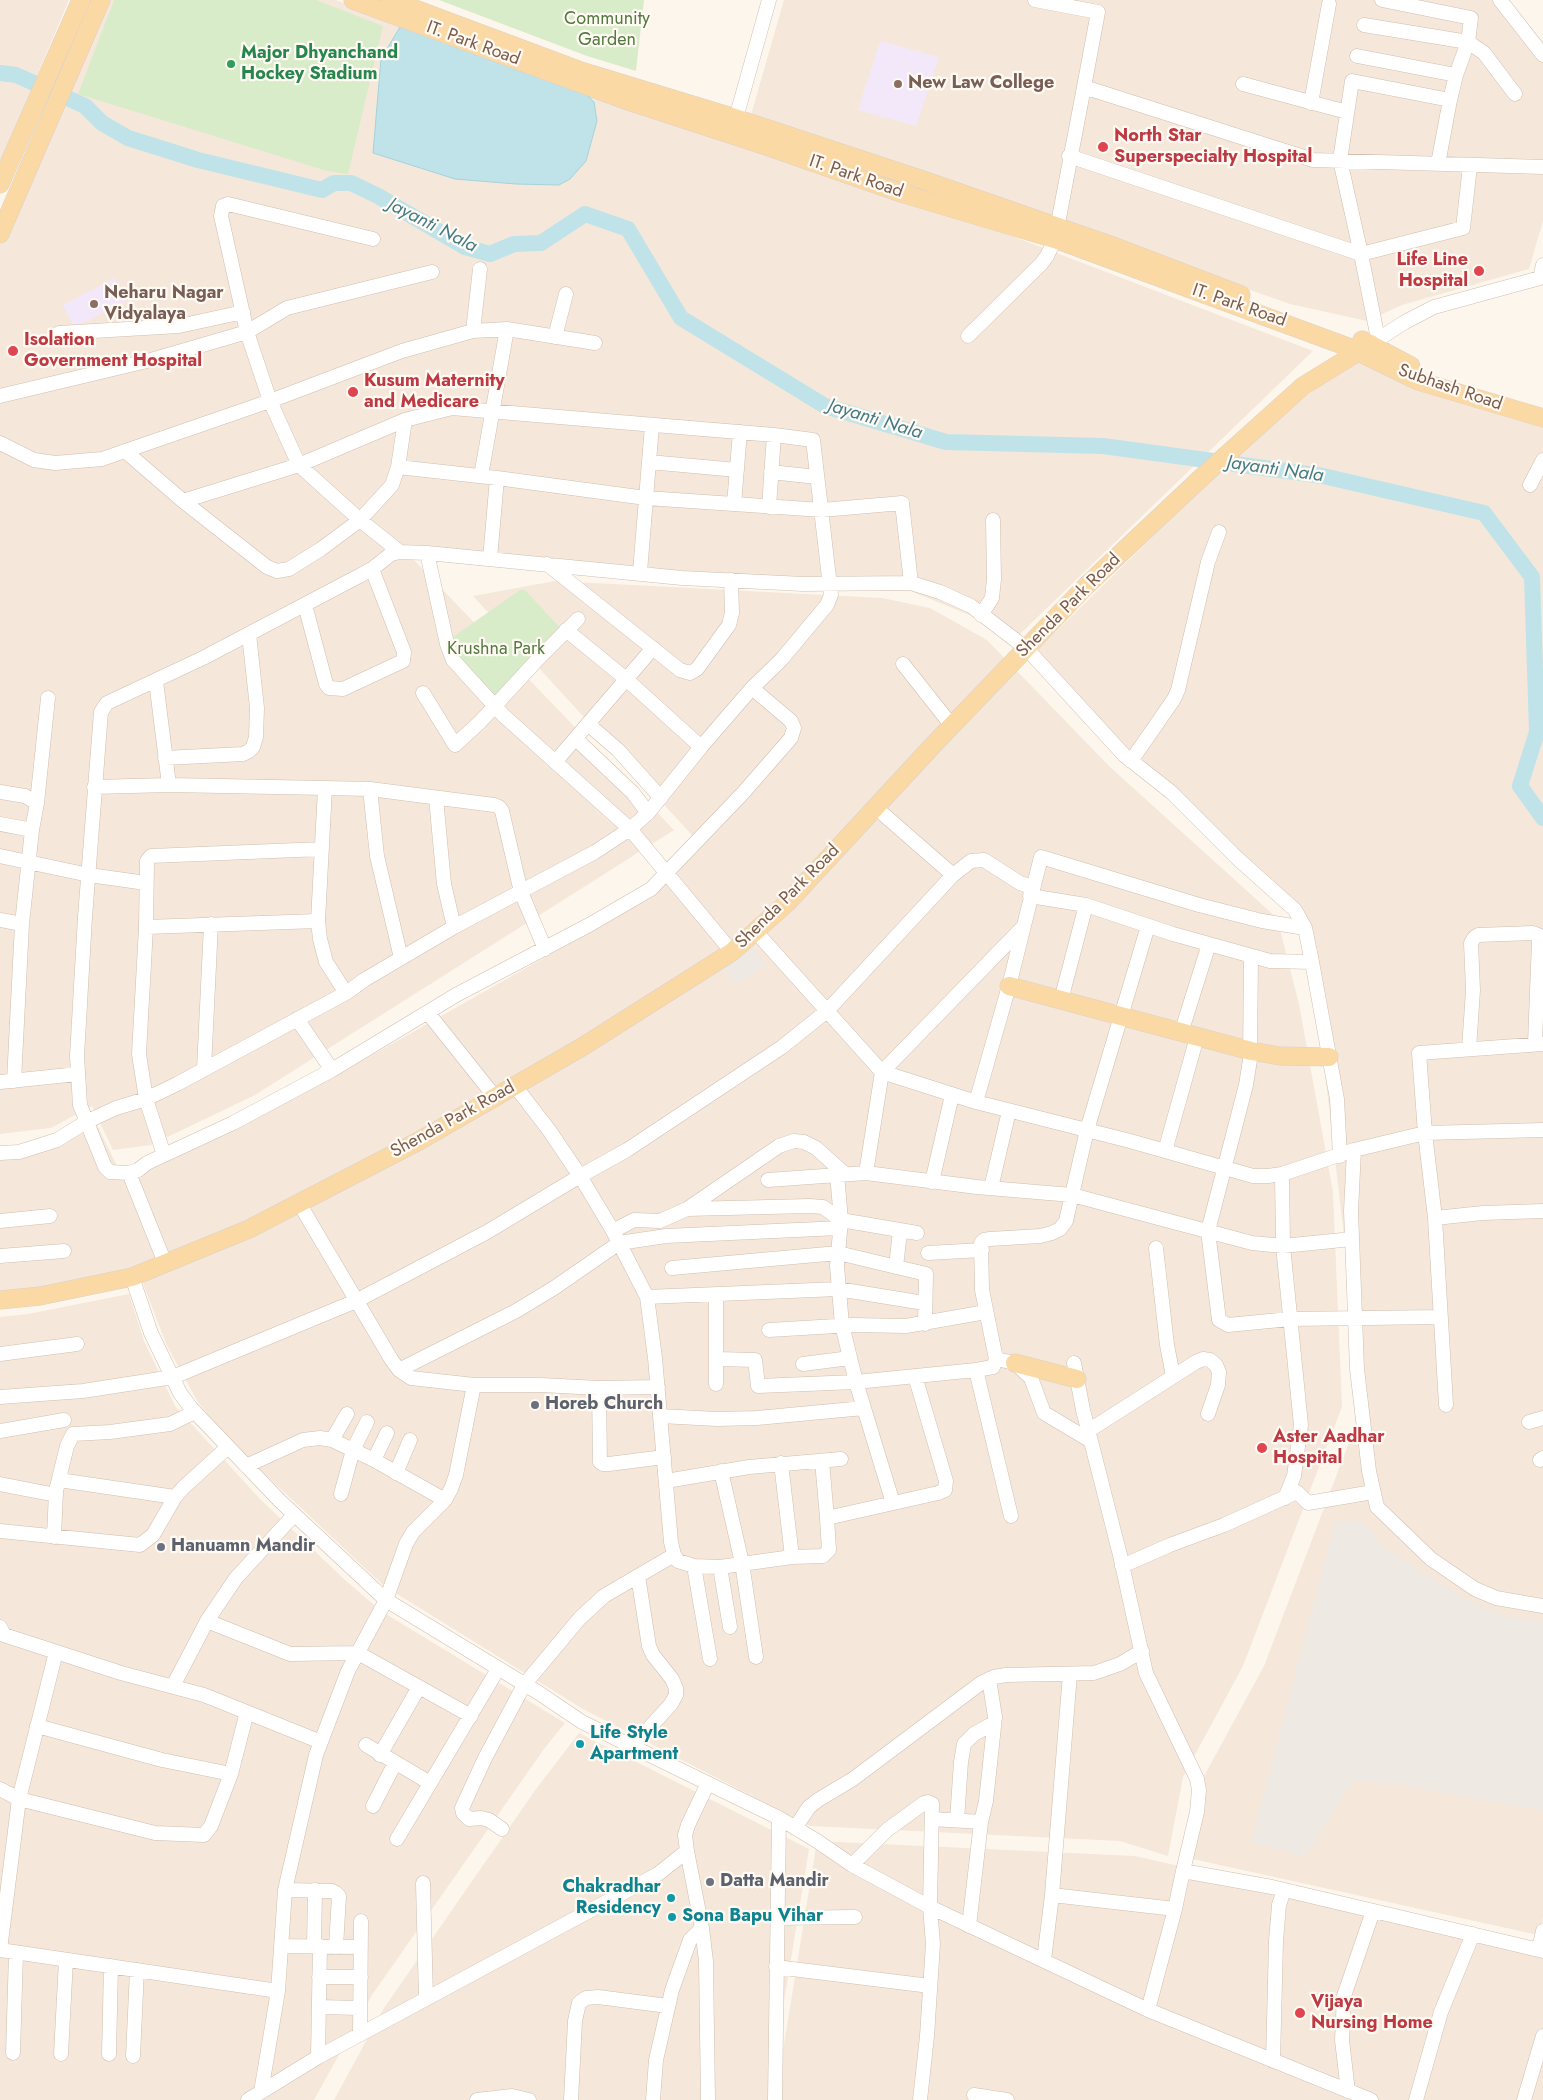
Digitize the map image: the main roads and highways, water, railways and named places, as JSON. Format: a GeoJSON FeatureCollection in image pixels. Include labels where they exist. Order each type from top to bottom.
{"type":"FeatureCollection","features":[{"type":"Feature","properties":{"kind":"main road"},"geometry":{"type":"LineString","coordinates":[[0,184],[81,0]]}},
{"type":"Feature","properties":{"kind":"main road"},"geometry":{"type":"LineString","coordinates":[[0,234],[101,0]]}},
{"type":"Feature","properties":{"kind":"main road","name":"IT. Park Road"},"geometry":{"type":"LineString","coordinates":[[353,0],[631,102],[763,144],[904,194],[1110,245],[1369,345]]}},
{"type":"Feature","properties":{"kind":"main road","name":"IT. Park Road"},"geometry":{"type":"LineString","coordinates":[[392,0],[578,70],[736,118],[926,181],[1056,233]]}},
{"type":"Feature","properties":{"kind":"main road","name":"Subhash Road"},"geometry":{"type":"LineString","coordinates":[[1369,345],[1418,370],[1543,407]]}},
{"type":"Feature","properties":{"kind":"main road","name":"Subhash Road"},"geometry":{"type":"LineString","coordinates":[[1369,345],[1418,381],[1543,418]]}},
{"type":"Feature","properties":{"kind":"main road","name":"Shenda Park Road"},"geometry":{"type":"LineString","coordinates":[[0,1300],[40,1296],[132,1277],[249,1228],[419,1141],[582,1047],[732,952],[787,903],[1086,586],[1210,469],[1303,386],[1342,360],[1369,345]]}},
{"type":"Feature","properties":{"kind":"main road"},"geometry":{"type":"LineString","coordinates":[[1009,986],[1251,1051],[1280,1056],[1329,1057]]}},
{"type":"Feature","properties":{"kind":"main road"},"geometry":{"type":"LineString","coordinates":[[1015,1363],[1076,1371]]}},
{"type":"Feature","properties":{"kind":"water"},"geometry":{"type":"Polygon","coordinates":[[[400,27],[418,29],[586,94],[594,102],[597,121],[586,161],[570,179],[559,185],[516,184],[455,179],[373,153],[381,59],[400,27]]]}},
{"type":"Feature","properties":{"kind":"waterway","name":"Jayanti Nala"},"geometry":{"type":"LineString","coordinates":[[0,73],[16,75],[85,106],[102,123],[128,138],[198,160],[322,190],[334,183],[351,183],[378,196],[465,247],[490,254],[514,244],[541,243],[585,214],[628,229],[681,318],[825,406],[946,442],[1103,446],[1323,476],[1484,513],[1532,577],[1537,732],[1520,786],[1543,818]]}},
{"type":"Feature","properties":{"kind":"place","name":"Major Dhyanchand Hockey Stadium"},"geometry":{"type":"Point","coordinates":[231,64]}},
{"type":"Feature","properties":{"kind":"place","name":"New Law College"},"geometry":{"type":"Point","coordinates":[898,84]}},
{"type":"Feature","properties":{"kind":"place","name":"North Star Superspecialty Hospital"},"geometry":{"type":"Point","coordinates":[1103,147]}},
{"type":"Feature","properties":{"kind":"place","name":"Life Line Hospital"},"geometry":{"type":"Point","coordinates":[1479,271]}},
{"type":"Feature","properties":{"kind":"place","name":"Neharu Nagar Vidyalaya"},"geometry":{"type":"Point","coordinates":[94,304]}},
{"type":"Feature","properties":{"kind":"place","name":"Isolation Government Hospital"},"geometry":{"type":"Point","coordinates":[13,351]}},
{"type":"Feature","properties":{"kind":"place","name":"Kusum Maternity and Medicare"},"geometry":{"type":"Point","coordinates":[353,392]}},
{"type":"Feature","properties":{"kind":"place","name":"Horeb Church"},"geometry":{"type":"Point","coordinates":[535,1405]}},
{"type":"Feature","properties":{"kind":"place","name":"Aster Aadhar Hospital"},"geometry":{"type":"Point","coordinates":[1262,1448]}},
{"type":"Feature","properties":{"kind":"place","name":"Hanuamn Mandir"},"geometry":{"type":"Point","coordinates":[161,1547]}},
{"type":"Feature","properties":{"kind":"place","name":"Life Style Apartment"},"geometry":{"type":"Point","coordinates":[580,1744]}},
{"type":"Feature","properties":{"kind":"place","name":"Datta Mandir"},"geometry":{"type":"Point","coordinates":[710,1882]}},
{"type":"Feature","properties":{"kind":"place","name":"Chakradhar Residency"},"geometry":{"type":"Point","coordinates":[671,1898]}},
{"type":"Feature","properties":{"kind":"place","name":"Sona Bapu Vihar"},"geometry":{"type":"Point","coordinates":[672,1917]}},
{"type":"Feature","properties":{"kind":"place","name":"Vijaya Nursing Home"},"geometry":{"type":"Point","coordinates":[1300,2013]}},
{"type":"Feature","properties":{"kind":"park label","name":"Community Garden"},"geometry":{"type":"Point","coordinates":[607,30]}},
{"type":"Feature","properties":{"kind":"park label","name":"Krushna Park"},"geometry":{"type":"Point","coordinates":[496,650]}}]}
